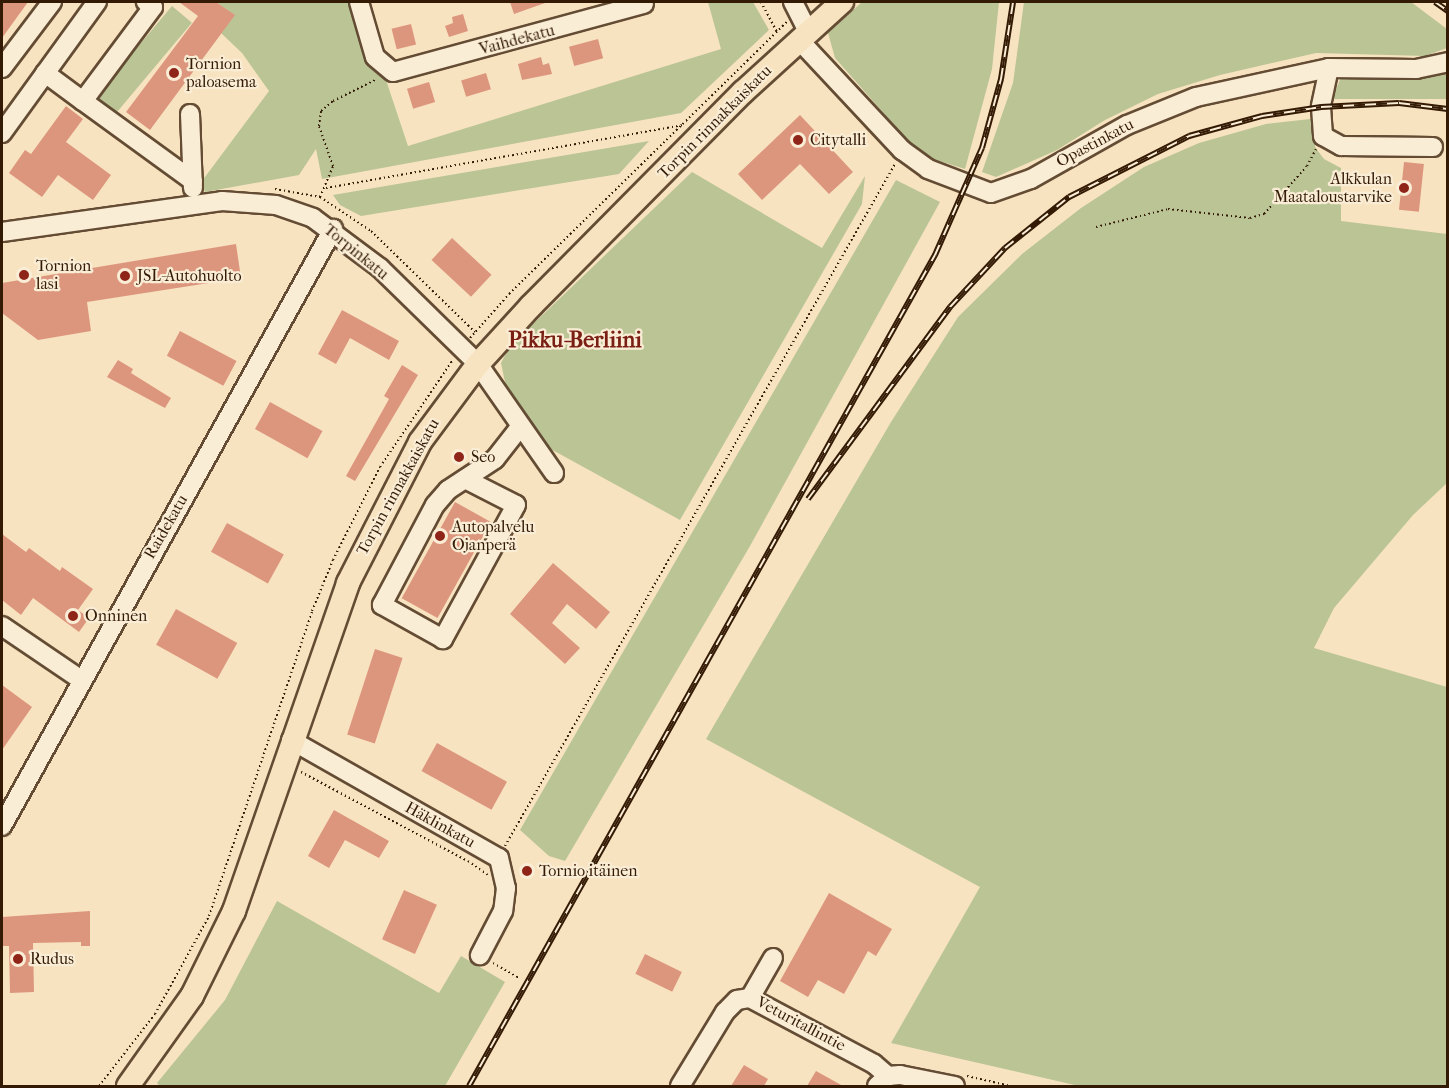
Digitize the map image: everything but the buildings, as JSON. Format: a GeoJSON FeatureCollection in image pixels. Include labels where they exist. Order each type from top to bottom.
{"type":"FeatureCollection","features":[{"type":"Feature","properties":{"kind":"main road","name":"Torpin rinnakkaiskatu"},"geometry":{"type":"LineString","coordinates":[[128,1086],[162,1042],[213,955],[251,866],[329,631],[367,541],[420,442],[478,364],[799,21],[842,2]]}},
{"type":"Feature","properties":{"kind":"street"},"geometry":{"type":"LineString","coordinates":[[2,68],[52,2]]}},
{"type":"Feature","properties":{"kind":"street"},"geometry":{"type":"LineString","coordinates":[[2,133],[97,2]]}},
{"type":"Feature","properties":{"kind":"street"},"geometry":{"type":"LineString","coordinates":[[83,100],[153,7],[146,2]]}},
{"type":"Feature","properties":{"kind":"street"},"geometry":{"type":"LineString","coordinates":[[359,2],[375,57],[391,71]]}},
{"type":"Feature","properties":{"kind":"street","name":"Vaihdekatu"},"geometry":{"type":"LineString","coordinates":[[391,71],[644,4]]}},
{"type":"Feature","properties":{"kind":"street","name":"Opastinkatu"},"geometry":{"type":"LineString","coordinates":[[799,21],[902,150],[928,170],[991,194],[1031,179],[1161,109],[1196,97],[1329,68],[1416,69],[1448,62]]}},
{"type":"Feature","properties":{"kind":"street"},"geometry":{"type":"LineString","coordinates":[[1329,68],[1321,107],[1323,136],[1341,146],[1433,147]]}},
{"type":"Feature","properties":{"kind":"street"},"geometry":{"type":"LineString","coordinates":[[45,73],[193,181]]}},
{"type":"Feature","properties":{"kind":"street"},"geometry":{"type":"LineString","coordinates":[[190,114],[195,204]]}},
{"type":"Feature","properties":{"kind":"street","name":"Torpinkatu"},"geometry":{"type":"LineString","coordinates":[[2,232],[222,201],[276,205],[333,229],[380,268],[478,364],[554,473]]}},
{"type":"Feature","properties":{"kind":"street","name":"Raidekatu"},"geometry":{"type":"LineString","coordinates":[[2,826],[80,679],[333,229]]}},
{"type":"Feature","properties":{"kind":"street"},"geometry":{"type":"LineString","coordinates":[[465,479],[516,505],[443,639],[382,604],[435,505],[448,490],[495,459],[520,427]]}},
{"type":"Feature","properties":{"kind":"street"},"geometry":{"type":"LineString","coordinates":[[2,626],[80,679]]}},
{"type":"Feature","properties":{"kind":"street","name":"Häklinkatu"},"geometry":{"type":"LineString","coordinates":[[291,740],[499,858]]}},
{"type":"Feature","properties":{"kind":"street"},"geometry":{"type":"LineString","coordinates":[[480,955],[503,910],[506,888],[499,858]]}},
{"type":"Feature","properties":{"kind":"street"},"geometry":{"type":"LineString","coordinates":[[750,998],[773,958]]}},
{"type":"Feature","properties":{"kind":"street","name":"Veturitallintie"},"geometry":{"type":"LineString","coordinates":[[680,1086],[725,1011],[737,1000],[750,998],[874,1064],[881,1082]]}},
{"type":"Feature","properties":{"kind":"street"},"geometry":{"type":"LineString","coordinates":[[881,1082],[900,1075],[957,1080]]}},
{"type":"Feature","properties":{"kind":"path"},"geometry":{"type":"LineString","coordinates":[[761,2],[777,32]]}},
{"type":"Feature","properties":{"kind":"path"},"geometry":{"type":"LineString","coordinates":[[99,1086],[155,1014],[204,927],[312,611],[354,516],[424,397],[475,332],[509,294],[777,32],[799,21]]}},
{"type":"Feature","properties":{"kind":"path"},"geometry":{"type":"LineString","coordinates":[[320,197],[326,188],[332,162],[319,126],[321,111],[333,101],[391,71]]}},
{"type":"Feature","properties":{"kind":"path"},"geometry":{"type":"LineString","coordinates":[[326,188],[683,124]]}},
{"type":"Feature","properties":{"kind":"path"},"geometry":{"type":"LineString","coordinates":[[1096,227],[1168,209],[1250,218],[1264,214],[1307,166],[1323,136]]}},
{"type":"Feature","properties":{"kind":"path"},"geometry":{"type":"LineString","coordinates":[[499,858],[902,150]]}},
{"type":"Feature","properties":{"kind":"path"},"geometry":{"type":"LineString","coordinates":[[270,188],[320,197],[371,231],[475,332]]}},
{"type":"Feature","properties":{"kind":"path"},"geometry":{"type":"LineString","coordinates":[[264,753],[468,861],[506,888]]}},
{"type":"Feature","properties":{"kind":"path"},"geometry":{"type":"LineString","coordinates":[[480,955],[519,978]]}},
{"type":"Feature","properties":{"kind":"path"},"geometry":{"type":"LineString","coordinates":[[957,1080],[1011,1086]]}},
{"type":"Feature","properties":{"kind":"green space"},"geometry":{"type":"Polygon","coordinates":[[[216,2],[349,2],[369,59],[383,71],[408,146],[721,49],[708,2],[753,2],[769,30],[681,113],[322,179],[316,149],[299,175],[205,192],[202,181],[269,91],[242,53],[221,33],[234,15],[216,2]]]}},
{"type":"Feature","properties":{"kind":"green space"},"geometry":{"type":"Polygon","coordinates":[[[862,2],[999,2],[992,69],[965,169],[936,160],[910,143],[835,58],[828,33],[862,2]]]}},
{"type":"Feature","properties":{"kind":"green space"},"geometry":{"type":"Polygon","coordinates":[[[1024,2],[1411,2],[1447,29],[1447,48],[1425,56],[1316,53],[1220,75],[1158,94],[1105,120],[1057,150],[996,177],[982,172],[1013,83],[1024,2]]]}},
{"type":"Feature","properties":{"kind":"green space"},"geometry":{"type":"Polygon","coordinates":[[[172,6],[192,23],[112,118],[92,101],[172,6]]]}},
{"type":"Feature","properties":{"kind":"green space"},"geometry":{"type":"Polygon","coordinates":[[[1447,71],[1447,99],[1332,99],[1341,77],[1433,76],[1447,71]]]}},
{"type":"Feature","properties":{"kind":"green space"},"geometry":{"type":"Polygon","coordinates":[[[1319,118],[1315,147],[1324,159],[1341,168],[1341,221],[1447,234],[1447,483],[1413,515],[1334,608],[1314,648],[1447,687],[1447,1086],[1079,1086],[891,1043],[980,887],[706,739],[891,422],[958,317],[1022,254],[1081,208],[1144,167],[1199,143],[1266,124],[1319,118]]]}},
{"type":"Feature","properties":{"kind":"green space"},"geometry":{"type":"Polygon","coordinates":[[[649,141],[619,174],[361,216],[340,205],[333,195],[649,141]]]}},
{"type":"Feature","properties":{"kind":"green space"},"geometry":{"type":"Polygon","coordinates":[[[692,172],[822,248],[865,176],[862,204],[680,520],[547,447],[506,387],[501,363],[510,346],[692,172]]]}},
{"type":"Feature","properties":{"kind":"green space"},"geometry":{"type":"Polygon","coordinates":[[[896,180],[940,202],[750,546],[565,861],[549,856],[520,830],[896,180]]]}},
{"type":"Feature","properties":{"kind":"green space"},"geometry":{"type":"Polygon","coordinates":[[[277,901],[439,993],[461,956],[505,982],[445,1086],[160,1086],[157,1083],[225,1000],[277,901]]]}},
{"type":"Feature","properties":{"kind":"railway"},"geometry":{"type":"LineString","coordinates":[[469,1086],[935,255],[982,148],[1001,79],[1013,2]]}},
{"type":"Feature","properties":{"kind":"railway"},"geometry":{"type":"LineString","coordinates":[[1435,2],[1448,11]]}},
{"type":"Feature","properties":{"kind":"railway"},"geometry":{"type":"LineString","coordinates":[[808,499],[950,307],[1005,248],[1069,197],[1189,136],[1262,116],[1321,107],[1399,103],[1448,109]]}},
{"type":"Feature","properties":{"kind":"place","name":"Tornion paloasema"},"geometry":{"type":"Point","coordinates":[174,73]}},
{"type":"Feature","properties":{"kind":"place","name":"Citytalli"},"geometry":{"type":"Point","coordinates":[798,140]}},
{"type":"Feature","properties":{"kind":"place","name":"Alkkulan Maataloustarvike"},"geometry":{"type":"Point","coordinates":[1404,188]}},
{"type":"Feature","properties":{"kind":"place","name":"Tornion lasi"},"geometry":{"type":"Point","coordinates":[24,275]}},
{"type":"Feature","properties":{"kind":"place","name":"JSL-Autohuolto"},"geometry":{"type":"Point","coordinates":[125,276]}},
{"type":"Feature","properties":{"kind":"place","name":"Seo"},"geometry":{"type":"Point","coordinates":[459,457]}},
{"type":"Feature","properties":{"kind":"place","name":"Autopalvelu Ojanperä"},"geometry":{"type":"Point","coordinates":[440,536]}},
{"type":"Feature","properties":{"kind":"place","name":"Onninen"},"geometry":{"type":"Point","coordinates":[73,616]}},
{"type":"Feature","properties":{"kind":"place","name":"Tornio itäinen"},"geometry":{"type":"Point","coordinates":[527,871]}},
{"type":"Feature","properties":{"kind":"place","name":"Rudus"},"geometry":{"type":"Point","coordinates":[18,959]}},
{"type":"Feature","properties":{"kind":"district","name":"Pikku-Berliini"},"geometry":{"type":"Point","coordinates":[575,341]}}]}
